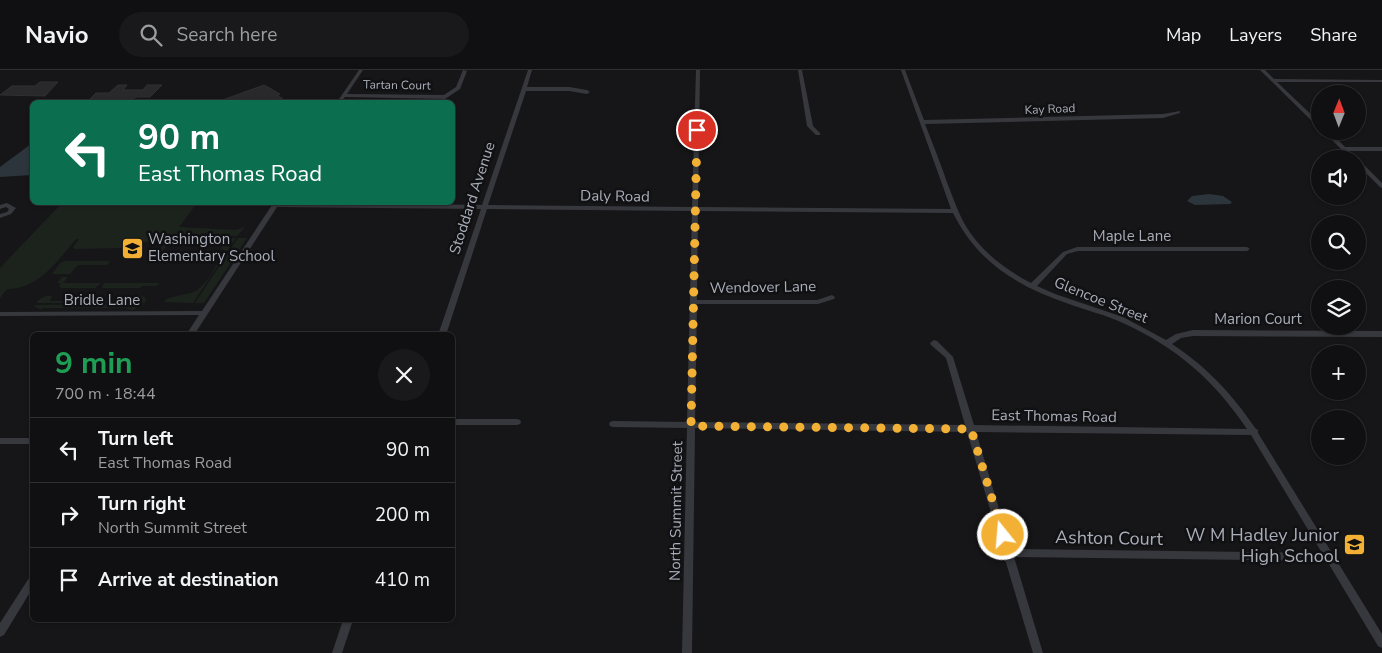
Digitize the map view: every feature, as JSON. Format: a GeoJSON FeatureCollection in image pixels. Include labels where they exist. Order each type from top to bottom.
{"type":"FeatureCollection","features":[{"type":"Feature","properties":{"kind":"street"},"geometry":{"type":"LineString","coordinates":[[340,100],[361,70]]}},
{"type":"Feature","properties":{"kind":"street","name":"Tartan Court"},"geometry":{"type":"LineString","coordinates":[[344,95],[445,96],[458,88],[465,70]]}},
{"type":"Feature","properties":{"kind":"street","name":"Stoddard Avenue"},"geometry":{"type":"LineString","coordinates":[[443,332],[530,70]]}},
{"type":"Feature","properties":{"kind":"street","name":"North Summit Street"},"geometry":{"type":"LineString","coordinates":[[687,653],[698,70]]}},
{"type":"Feature","properties":{"kind":"street"},"geometry":{"type":"LineString","coordinates":[[800,70],[810,126],[818,134]]}},
{"type":"Feature","properties":{"kind":"street","name":"Glencoe Street"},"geometry":{"type":"LineString","coordinates":[[903,70],[955,211],[963,229],[980,251],[1005,271],[1032,286],[1069,302],[1121,320],[1167,343],[1219,384],[1255,432],[1382,643]]}},
{"type":"Feature","properties":{"kind":"street"},"geometry":{"type":"LineString","coordinates":[[1262,70],[1311,117]]}},
{"type":"Feature","properties":{"kind":"street"},"geometry":{"type":"LineString","coordinates":[[1273,80],[1382,81]]}},
{"type":"Feature","properties":{"kind":"street"},"geometry":{"type":"LineString","coordinates":[[524,89],[587,92]]}},
{"type":"Feature","properties":{"kind":"street"},"geometry":{"type":"LineString","coordinates":[[437,100],[439,96]]}},
{"type":"Feature","properties":{"kind":"street","name":"Kay Road"},"geometry":{"type":"LineString","coordinates":[[922,122],[1164,116],[1178,112]]}},
{"type":"Feature","properties":{"kind":"street"},"geometry":{"type":"LineString","coordinates":[[1335,140],[1344,149],[1382,149]]}},
{"type":"Feature","properties":{"kind":"street"},"geometry":{"type":"LineString","coordinates":[[1366,170],[1382,186]]}},
{"type":"Feature","properties":{"kind":"street"},"geometry":{"type":"LineString","coordinates":[[0,206],[10,205],[13,208],[8,213],[0,216]]}},
{"type":"Feature","properties":{"kind":"street"},"geometry":{"type":"LineString","coordinates":[[192,332],[275,205]]}},
{"type":"Feature","properties":{"kind":"street","name":"Daly Road"},"geometry":{"type":"LineString","coordinates":[[346,205],[955,211]]}},
{"type":"Feature","properties":{"kind":"street","name":"Maple Lane"},"geometry":{"type":"LineString","coordinates":[[1032,286],[1065,253],[1077,249],[1247,249]]}},
{"type":"Feature","properties":{"kind":"street","name":"Wendover Lane"},"geometry":{"type":"LineString","coordinates":[[693,302],[818,302],[832,297]]}},
{"type":"Feature","properties":{"kind":"street","name":"Bridle Lane"},"geometry":{"type":"LineString","coordinates":[[0,314],[204,313]]}},
{"type":"Feature","properties":{"kind":"street","name":"Marion Court"},"geometry":{"type":"LineString","coordinates":[[1167,343],[1179,336],[1193,333],[1382,334]]}},
{"type":"Feature","properties":{"kind":"street"},"geometry":{"type":"LineString","coordinates":[[934,343],[949,358],[1038,653]]}},
{"type":"Feature","properties":{"kind":"street"},"geometry":{"type":"LineString","coordinates":[[455,422],[517,422]]}},
{"type":"Feature","properties":{"kind":"street","name":"East Thomas Road"},"geometry":{"type":"LineString","coordinates":[[613,424],[1255,432]]}},
{"type":"Feature","properties":{"kind":"street"},"geometry":{"type":"LineString","coordinates":[[0,441],[30,441]]}},
{"type":"Feature","properties":{"kind":"street","name":"Ashton Court"},"geometry":{"type":"LineString","coordinates":[[1008,553],[1330,557]]}},
{"type":"Feature","properties":{"kind":"street"},"geometry":{"type":"LineString","coordinates":[[0,632],[30,585]]}},
{"type":"Feature","properties":{"kind":"street"},"geometry":{"type":"LineString","coordinates":[[337,653],[347,622]]}},
{"type":"Feature","properties":{"kind":"shaded area"},"geometry":{"type":"Polygon","coordinates":[[[30,145],[30,175],[0,177],[0,167],[30,145]]]}},
{"type":"Feature","properties":{"kind":"shaded area"},"geometry":{"type":"Polygon","coordinates":[[[1209,194],[1223,196],[1232,202],[1230,204],[1195,205],[1187,201],[1192,196],[1209,194]]]}},
{"type":"Feature","properties":{"kind":"shaded area"},"geometry":{"type":"Polygon","coordinates":[[[60,205],[196,205],[179,227],[236,230],[245,227],[237,236],[174,236],[158,257],[155,257],[165,242],[127,242],[122,248],[74,249],[73,247],[79,239],[76,239],[38,279],[18,288],[7,289],[0,298],[0,268],[60,205]]]}},
{"type":"Feature","properties":{"kind":"shaded area"},"geometry":{"type":"Polygon","coordinates":[[[228,238],[236,238],[193,303],[164,302],[170,298],[193,292],[201,287],[225,251],[221,248],[228,238]]]}},
{"type":"Feature","properties":{"kind":"shaded area"},"geometry":{"type":"Polygon","coordinates":[[[238,238],[247,238],[204,303],[195,303],[238,238]]]}},
{"type":"Feature","properties":{"kind":"shaded area"},"geometry":{"type":"Polygon","coordinates":[[[65,261],[110,261],[107,265],[78,265],[70,274],[52,274],[60,263],[65,261]]]}},
{"type":"Feature","properties":{"kind":"shaded area"},"geometry":{"type":"Polygon","coordinates":[[[62,277],[68,277],[63,283],[101,283],[95,288],[61,288],[59,286],[61,283],[57,283],[62,277]]]}},
{"type":"Feature","properties":{"kind":"shaded area"},"geometry":{"type":"Polygon","coordinates":[[[104,283],[159,283],[157,286],[142,286],[140,288],[102,288],[104,283]]]}},
{"type":"Feature","properties":{"kind":"shaded area"},"geometry":{"type":"Polygon","coordinates":[[[140,295],[146,298],[145,303],[36,303],[41,298],[47,296],[52,296],[50,301],[134,300],[140,295]]]}},
{"type":"Feature","properties":{"kind":"shaded area"},"geometry":{"type":"Polygon","coordinates":[[[144,304],[133,310],[126,308],[41,308],[43,310],[35,307],[35,305],[144,304]]]}},
{"type":"Feature","properties":{"kind":"building"},"geometry":{"type":"Polygon","coordinates":[[[40,82],[58,82],[45,96],[0,95],[12,86],[35,86],[40,82]]]}},
{"type":"Feature","properties":{"kind":"building"},"geometry":{"type":"Polygon","coordinates":[[[118,85],[127,85],[123,90],[143,90],[147,85],[162,85],[150,97],[137,97],[129,100],[89,100],[96,93],[109,93],[118,85]]]}},
{"type":"Feature","properties":{"kind":"building"},"geometry":{"type":"Polygon","coordinates":[[[264,85],[280,94],[277,95],[283,99],[280,100],[223,100],[264,85]]]}},
{"type":"Feature","properties":{"kind":"place","name":"Washington Elementary School"},"geometry":{"type":"Point","coordinates":[132,248]}},
{"type":"Feature","properties":{"kind":"place","name":"W M Hadley Junior High School"},"geometry":{"type":"Point","coordinates":[1355,545]}},
{"type":"Feature","properties":{"kind":"route"},"geometry":{"type":"LineString","coordinates":[[697,130],[691,426],[971,429],[1003,535]]}}]}
